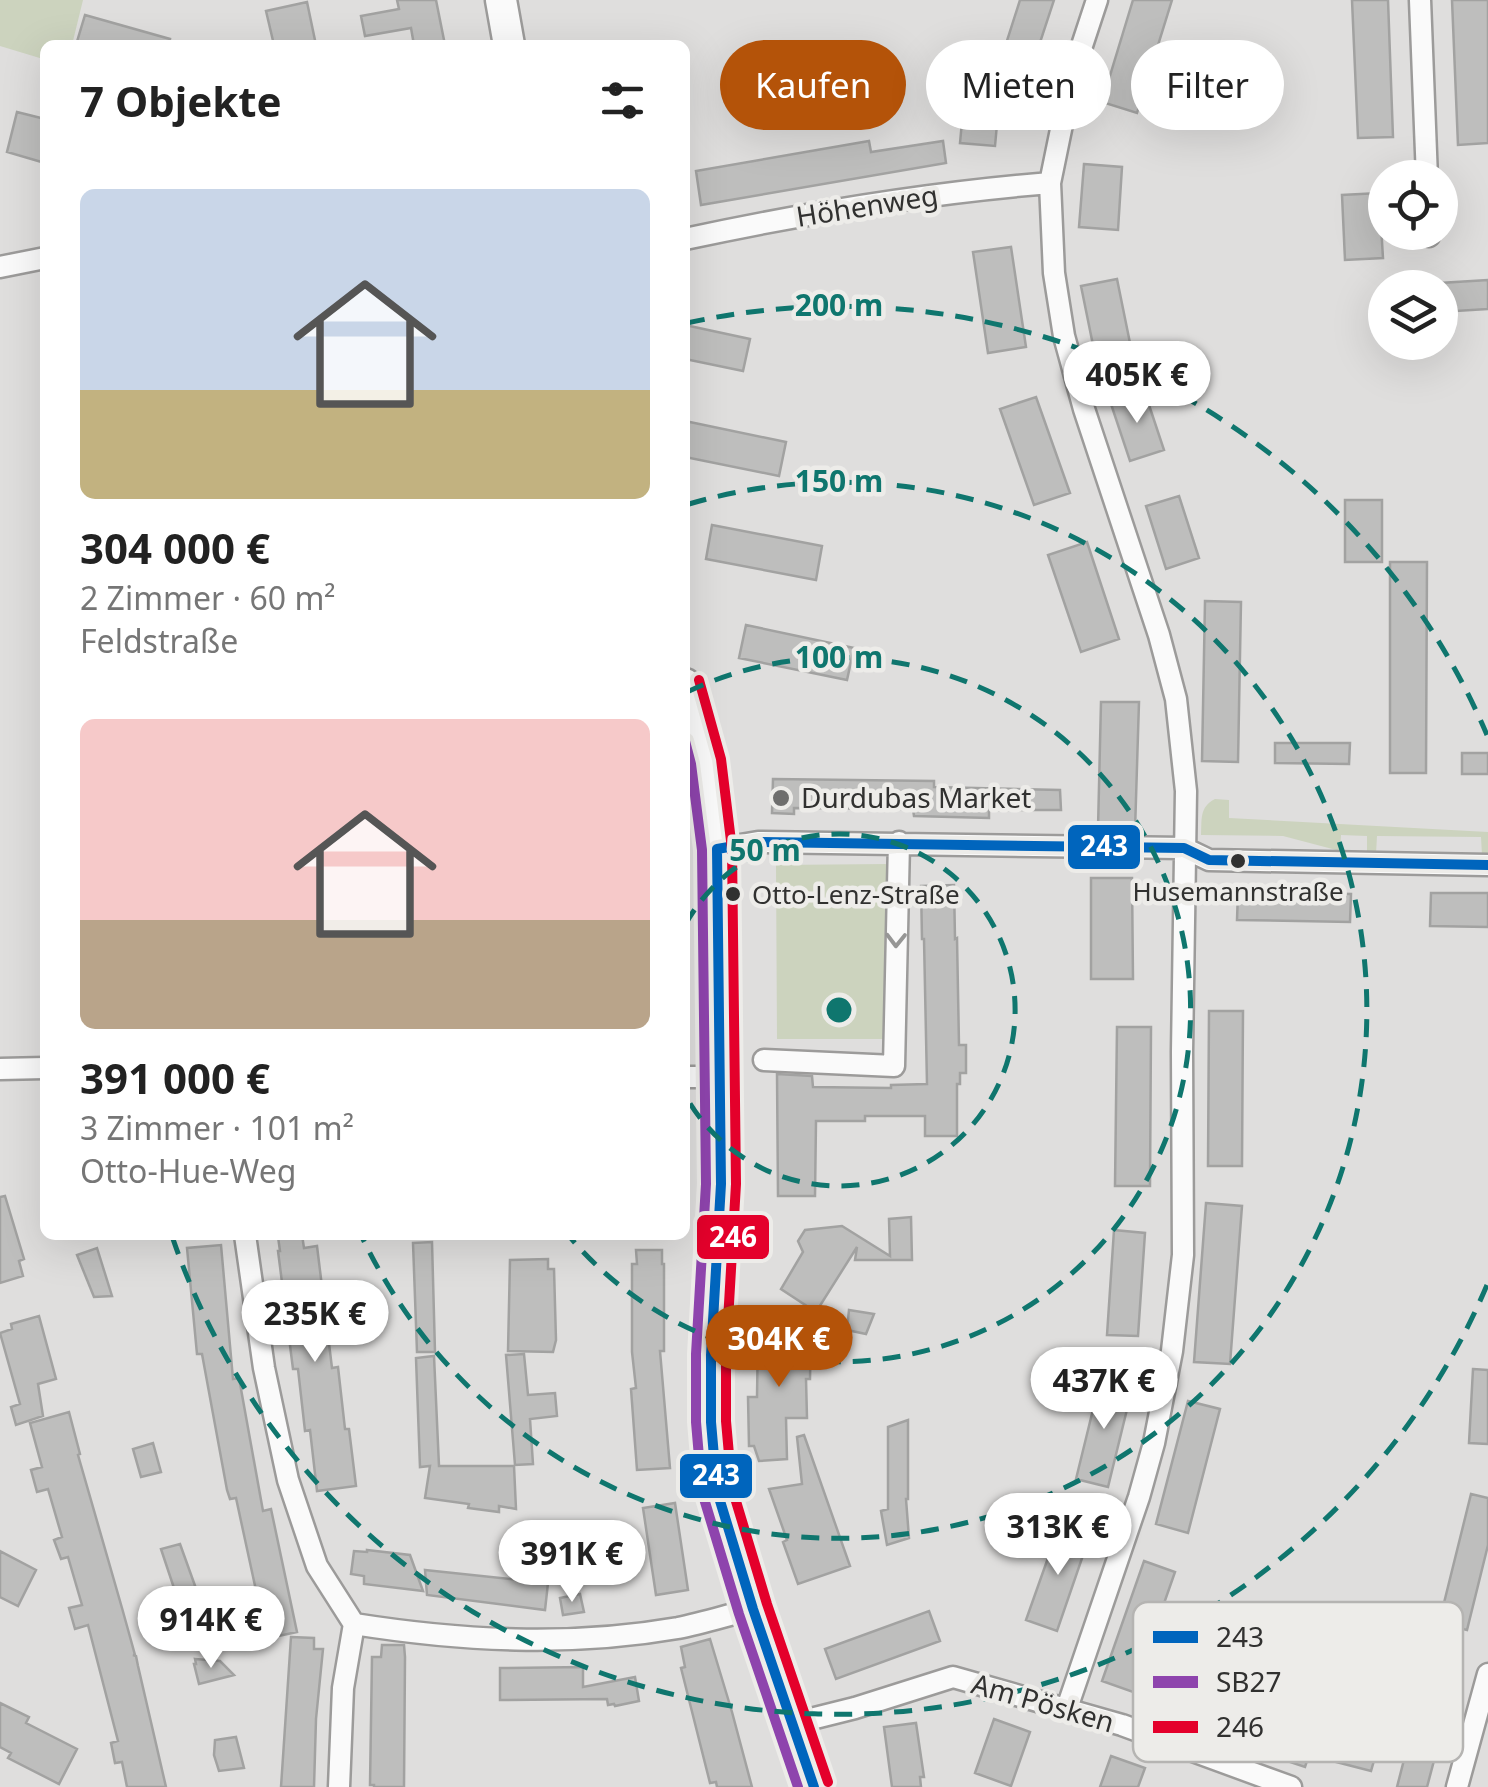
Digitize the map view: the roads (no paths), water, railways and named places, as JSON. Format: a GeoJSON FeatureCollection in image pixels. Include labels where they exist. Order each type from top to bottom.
{"type":"FeatureCollection","features":[{"type":"Feature","properties":{"kind":"main road"},"geometry":{"type":"LineString","coordinates":[[501,0],[508,40]]}},
{"type":"Feature","properties":{"kind":"main road"},"geometry":{"type":"LineString","coordinates":[[690,702],[706,760],[718,849],[720,1184],[710,1355],[717,1491],[814,1787]]}},
{"type":"Feature","properties":{"kind":"street"},"geometry":{"type":"LineString","coordinates":[[1067,1708],[1154,1443],[1172,1352],[1183,1255],[1185,775],[1176,699],[1159,634],[1084,409],[1064,336],[1054,273],[1050,183],[1072,76],[1097,0]]}},
{"type":"Feature","properties":{"kind":"street"},"geometry":{"type":"LineString","coordinates":[[1420,0],[1426,160]]}},
{"type":"Feature","properties":{"kind":"street","name":"Höhenweg"},"geometry":{"type":"LineString","coordinates":[[690,238],[885,202],[971,189],[1050,183]]}},
{"type":"Feature","properties":{"kind":"street"},"geometry":{"type":"LineString","coordinates":[[0,267],[40,259]]}},
{"type":"Feature","properties":{"kind":"street"},"geometry":{"type":"LineString","coordinates":[[718,849],[758,842],[898,842],[1184,848],[1209,860],[1488,865]]}},
{"type":"Feature","properties":{"kind":"street"},"geometry":{"type":"LineString","coordinates":[[764,1060],[894,1066],[898,842]]}},
{"type":"Feature","properties":{"kind":"street"},"geometry":{"type":"LineString","coordinates":[[0,1069],[40,1068]]}},
{"type":"Feature","properties":{"kind":"street"},"geometry":{"type":"LineString","coordinates":[[690,1077],[720,1077]]}},
{"type":"Feature","properties":{"kind":"street"},"geometry":{"type":"LineString","coordinates":[[246,1240],[264,1368],[288,1480],[317,1566],[354,1624],[342,1688],[340,1787]]}},
{"type":"Feature","properties":{"kind":"street"},"geometry":{"type":"LineString","coordinates":[[354,1624],[447,1637],[533,1641],[634,1634],[753,1609]]}},
{"type":"Feature","properties":{"kind":"street"},"geometry":{"type":"LineString","coordinates":[[1457,1787],[1488,1674]]}},
{"type":"Feature","properties":{"kind":"street","name":"Am Pösken"},"geometry":{"type":"LineString","coordinates":[[791,1724],[953,1677],[1133,1729]]}},
{"type":"Feature","properties":{"kind":"street","name":"Am Pösken"},"geometry":{"type":"LineString","coordinates":[[1223,1762],[1291,1787]]}},
{"type":"Feature","properties":{"kind":"place","name":"Durdubas Market"},"geometry":{"type":"Point","coordinates":[781,798]}},
{"type":"Feature","properties":{"kind":"place","name":"Husemannstraße"},"geometry":{"type":"Point","coordinates":[1238,861]}},
{"type":"Feature","properties":{"kind":"place","name":"Otto-Lenz-Straße"},"geometry":{"type":"Point","coordinates":[733,894]}}]}
